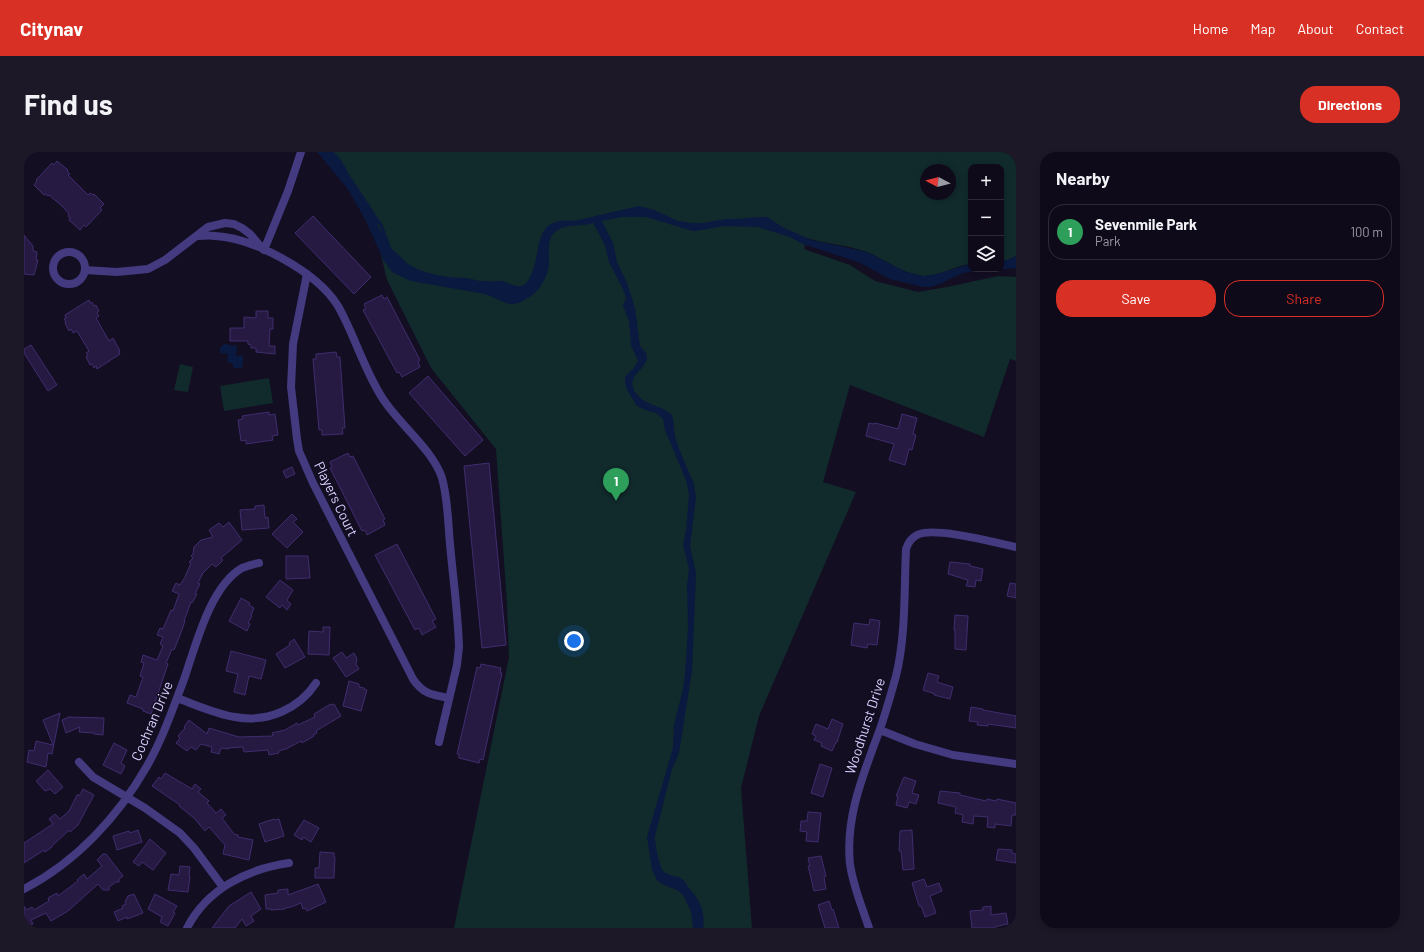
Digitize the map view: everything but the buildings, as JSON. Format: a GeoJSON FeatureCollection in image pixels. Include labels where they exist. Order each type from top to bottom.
{"type":"FeatureCollection","features":[{"type":"Feature","properties":{"kind":"street"},"geometry":{"type":"LineString","coordinates":[[264,250],[288,191],[301,152]]}},
{"type":"Feature","properties":{"kind":"street"},"geometry":{"type":"LineString","coordinates":[[85,270],[117,272],[148,268],[165,260],[212,225],[229,223],[242,228],[250,234],[264,250]]}},
{"type":"Feature","properties":{"kind":"street"},"geometry":{"type":"LineString","coordinates":[[197,236],[224,237],[264,250],[291,263],[321,286],[337,305],[380,394],[395,415],[431,458],[442,478],[446,498],[459,642],[459,657],[439,742]]}},
{"type":"Feature","properties":{"kind":"street"},"geometry":{"type":"LineString","coordinates":[[64,252],[70,252],[77,254],[82,258],[85,270],[79,281],[74,284],[66,284],[61,283],[56,279],[52,266],[54,260],[58,256],[64,252]]}},
{"type":"Feature","properties":{"kind":"street","name":"Players Court"},"geometry":{"type":"LineString","coordinates":[[307,274],[293,344],[291,363],[292,406],[294,428],[299,451],[387,631],[413,679],[422,691],[434,696],[449,698]]}},
{"type":"Feature","properties":{"kind":"street","name":"Woodhurst Drive"},"geometry":{"type":"LineString","coordinates":[[869,928],[852,875],[849,855],[849,833],[860,784],[880,730],[891,694],[901,649],[906,549],[911,539],[918,534],[931,532],[1016,547]]}},
{"type":"Feature","properties":{"kind":"street","name":"Cochran Drive"},"geometry":{"type":"LineString","coordinates":[[24,890],[61,866],[82,848],[103,827],[128,797],[160,741],[204,621],[216,596],[236,573],[246,566],[259,563]]}},
{"type":"Feature","properties":{"kind":"street"},"geometry":{"type":"LineString","coordinates":[[177,698],[234,717],[247,719],[260,718],[277,714],[292,707],[306,697],[316,683]]}},
{"type":"Feature","properties":{"kind":"street"},"geometry":{"type":"LineString","coordinates":[[880,730],[915,744],[953,755],[1016,764]]}},
{"type":"Feature","properties":{"kind":"street"},"geometry":{"type":"LineString","coordinates":[[79,762],[91,776],[159,817],[185,838],[223,887]]}},
{"type":"Feature","properties":{"kind":"street"},"geometry":{"type":"LineString","coordinates":[[187,928],[204,903],[223,887],[254,871],[289,863]]}},
{"type":"Feature","properties":{"kind":"green space"},"geometry":{"type":"Polygon","coordinates":[[[326,152],[1016,152],[1016,256],[1008,260],[1004,260],[1004,164],[968,164],[968,264],[959,266],[935,275],[923,276],[900,269],[867,252],[807,238],[804,249],[850,265],[875,281],[918,292],[998,276],[1016,277],[1016,361],[1010,359],[984,437],[850,385],[823,482],[856,492],[759,716],[741,788],[752,928],[454,928],[509,657],[507,604],[496,449],[431,368],[387,280],[374,226],[326,152]]]}},
{"type":"Feature","properties":{"kind":"green space"},"geometry":{"type":"Polygon","coordinates":[[[180,364],[193,367],[188,392],[174,390],[180,364]]]}},
{"type":"Feature","properties":{"kind":"green space"},"geometry":{"type":"Polygon","coordinates":[[[269,378],[273,403],[224,411],[220,386],[269,378]]]}},
{"type":"Feature","properties":{"kind":"water"},"geometry":{"type":"Polygon","coordinates":[[[317,152],[334,152],[338,157],[362,199],[374,211],[378,226],[385,236],[390,248],[400,259],[417,269],[435,275],[467,278],[478,281],[502,281],[515,286],[523,286],[528,281],[544,230],[551,224],[560,221],[574,221],[639,206],[654,210],[678,221],[692,223],[703,223],[726,219],[767,217],[784,228],[812,240],[867,252],[906,272],[924,276],[933,275],[968,265],[968,272],[974,272],[963,273],[931,287],[923,287],[890,279],[858,262],[758,227],[724,226],[696,231],[646,217],[621,217],[602,221],[613,243],[617,262],[627,283],[635,308],[640,346],[646,353],[647,358],[633,380],[635,392],[643,400],[672,415],[676,440],[694,484],[696,498],[690,546],[696,573],[692,671],[679,753],[672,769],[655,839],[659,860],[663,871],[683,880],[701,906],[704,922],[703,928],[693,928],[691,911],[683,895],[677,890],[662,884],[657,880],[652,870],[647,837],[673,748],[674,725],[683,689],[685,674],[688,628],[687,585],[689,568],[683,545],[689,495],[686,480],[665,430],[663,419],[656,413],[637,406],[627,390],[625,377],[634,368],[638,361],[631,345],[629,321],[623,306],[626,298],[609,262],[605,245],[593,223],[568,226],[559,229],[552,235],[550,240],[549,266],[543,282],[532,296],[516,303],[508,304],[485,294],[411,281],[392,272],[384,261],[365,219],[347,188],[317,152]]]}},
{"type":"Feature","properties":{"kind":"water"},"geometry":{"type":"Polygon","coordinates":[[[1016,256],[1016,268],[1004,269],[1004,260],[1008,260],[1016,256]]]}},
{"type":"Feature","properties":{"kind":"water"},"geometry":{"type":"Polygon","coordinates":[[[224,344],[237,346],[236,356],[243,355],[243,366],[241,368],[234,368],[232,363],[227,362],[228,354],[220,353],[220,348],[224,344]]]}},
{"type":"Feature","properties":{"kind":"waterway"},"geometry":{"type":"LineString","coordinates":[[349,177],[369,207]]}},
{"type":"Feature","properties":{"kind":"waterway"},"geometry":{"type":"LineString","coordinates":[[375,217],[381,225],[390,249],[404,262]]}},
{"type":"Feature","properties":{"kind":"place","name":"Sevenmile Park"},"geometry":{"type":"Point","coordinates":[616,501]}}]}
